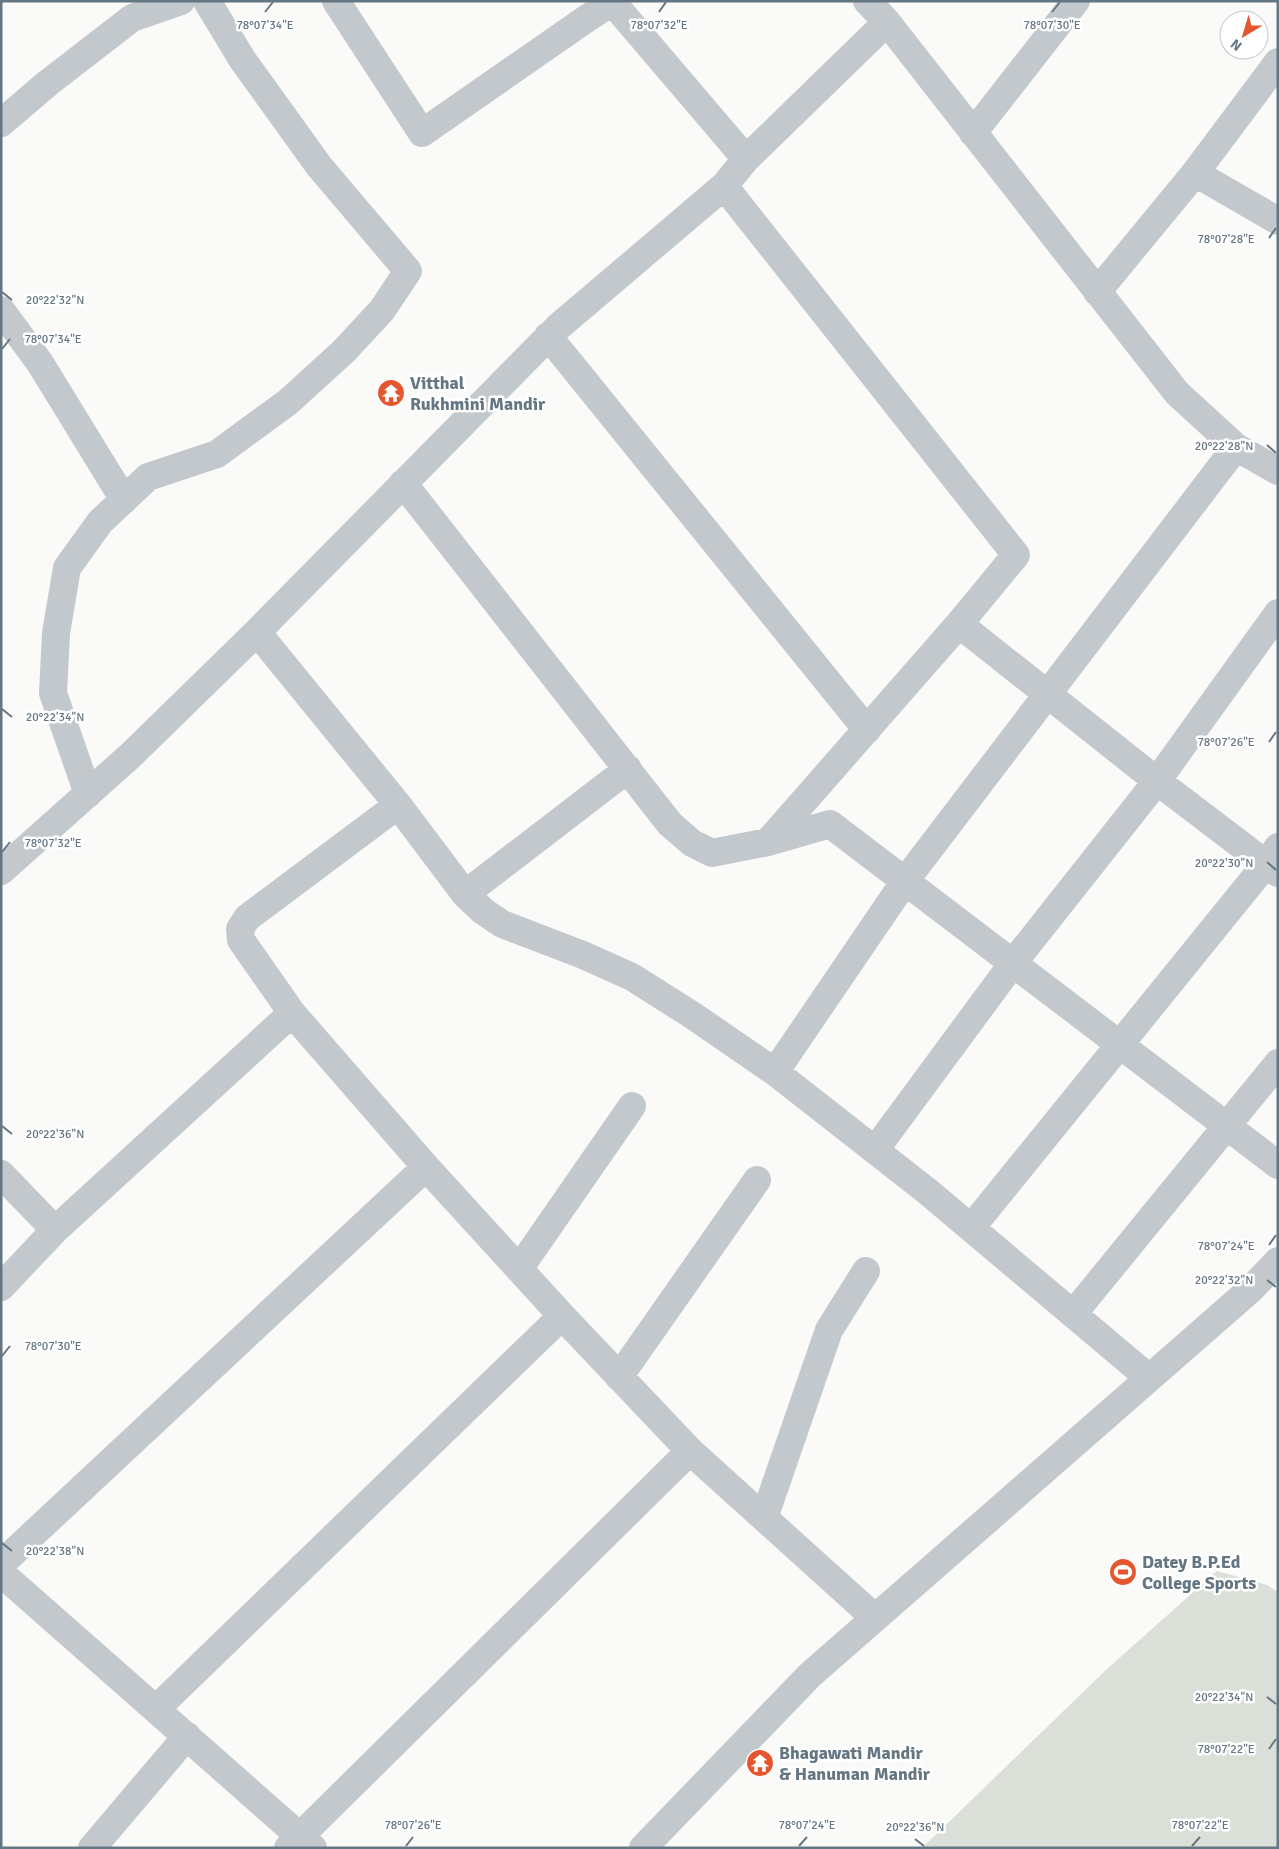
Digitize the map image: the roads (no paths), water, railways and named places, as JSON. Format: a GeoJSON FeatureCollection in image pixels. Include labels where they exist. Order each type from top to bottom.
{"type":"FeatureCollection","features":[{"type":"Feature","properties":{"kind":"street"},"geometry":{"type":"LineString","coordinates":[[1,123],[133,10],[180,1]]}},
{"type":"Feature","properties":{"kind":"street"},"geometry":{"type":"LineString","coordinates":[[88,794],[54,693],[56,633],[67,568],[100,522],[148,477],[217,454],[288,402],[344,351],[376,317],[408,272],[319,166],[242,59],[206,1]]}},
{"type":"Feature","properties":{"kind":"street"},"geometry":{"type":"LineString","coordinates":[[336,1],[422,133],[584,10],[614,2],[746,159]]}},
{"type":"Feature","properties":{"kind":"street"},"geometry":{"type":"LineString","coordinates":[[868,1],[887,22],[1177,393],[1236,446],[1278,471]]}},
{"type":"Feature","properties":{"kind":"street"},"geometry":{"type":"LineString","coordinates":[[973,133],[1076,1]]}},
{"type":"Feature","properties":{"kind":"street"},"geometry":{"type":"LineString","coordinates":[[1,871],[131,755],[257,632],[548,336],[724,186],[746,159],[887,22]]}},
{"type":"Feature","properties":{"kind":"street"},"geometry":{"type":"LineString","coordinates":[[1097,292],[1195,173],[1278,62]]}},
{"type":"Feature","properties":{"kind":"street"},"geometry":{"type":"LineString","coordinates":[[1195,173],[1278,221]]}},
{"type":"Feature","properties":{"kind":"street"},"geometry":{"type":"LineString","coordinates":[[724,186],[1016,555],[959,624],[768,842]]}},
{"type":"Feature","properties":{"kind":"street"},"geometry":{"type":"LineString","coordinates":[[1,310],[40,363],[124,500]]}},
{"type":"Feature","properties":{"kind":"street"},"geometry":{"type":"LineString","coordinates":[[548,336],[867,730]]}},
{"type":"Feature","properties":{"kind":"street"},"geometry":{"type":"LineString","coordinates":[[775,1072],[905,881],[1236,446]]}},
{"type":"Feature","properties":{"kind":"street"},"geometry":{"type":"LineString","coordinates":[[403,483],[670,824],[692,843],[712,853],[768,842],[830,824],[1278,1165]]}},
{"type":"Feature","properties":{"kind":"street"},"geometry":{"type":"LineString","coordinates":[[875,1150],[1013,963],[1157,781],[1278,613]]}},
{"type":"Feature","properties":{"kind":"street"},"geometry":{"type":"LineString","coordinates":[[959,624],[1157,781],[1274,861],[1120,1045],[971,1228]]}},
{"type":"Feature","properties":{"kind":"street"},"geometry":{"type":"LineString","coordinates":[[257,632],[398,805],[465,894],[484,911],[502,924],[583,955],[632,977],[692,1015],[775,1072],[971,1228],[1149,1378]]}},
{"type":"Feature","properties":{"kind":"street"},"geometry":{"type":"LineString","coordinates":[[465,894],[628,769]]}},
{"type":"Feature","properties":{"kind":"street"},"geometry":{"type":"LineString","coordinates":[[398,805],[247,918],[240,929],[241,940],[292,1013],[426,1167],[619,1377],[690,1451],[875,1618]]}},
{"type":"Feature","properties":{"kind":"street"},"geometry":{"type":"LineString","coordinates":[[1,1287],[55,1230],[292,1013]]}},
{"type":"Feature","properties":{"kind":"street"},"geometry":{"type":"LineString","coordinates":[[1073,1314],[1278,1063]]}},
{"type":"Feature","properties":{"kind":"street"},"geometry":{"type":"LineString","coordinates":[[519,1269],[632,1106]]}},
{"type":"Feature","properties":{"kind":"street"},"geometry":{"type":"LineString","coordinates":[[1,1564],[426,1167]]}},
{"type":"Feature","properties":{"kind":"street"},"geometry":{"type":"LineString","coordinates":[[1,1174],[55,1230]]}},
{"type":"Feature","properties":{"kind":"street"},"geometry":{"type":"LineString","coordinates":[[619,1377],[757,1180]]}},
{"type":"Feature","properties":{"kind":"street"},"geometry":{"type":"LineString","coordinates":[[643,1848],[810,1674],[1250,1290],[1278,1260]]}},
{"type":"Feature","properties":{"kind":"street"},"geometry":{"type":"LineString","coordinates":[[764,1518],[830,1330],[866,1271]]}},
{"type":"Feature","properties":{"kind":"street"},"geometry":{"type":"LineString","coordinates":[[156,1709],[562,1316]]}},
{"type":"Feature","properties":{"kind":"street"},"geometry":{"type":"LineString","coordinates":[[1,1573],[187,1736],[300,1844],[690,1451]]}},
{"type":"Feature","properties":{"kind":"street"},"geometry":{"type":"LineString","coordinates":[[92,1848],[187,1736]]}},
{"type":"Feature","properties":{"kind":"place","name":"Vitthal Rukhmini Mandir"},"geometry":{"type":"Point","coordinates":[391,393]}},
{"type":"Feature","properties":{"kind":"place","name":"Datey B.P.Ed College Sports"},"geometry":{"type":"Point","coordinates":[1123,1572]}},
{"type":"Feature","properties":{"kind":"place","name":"Bhagawati Mandir & Hanuman Mandir"},"geometry":{"type":"Point","coordinates":[760,1763]}}]}
